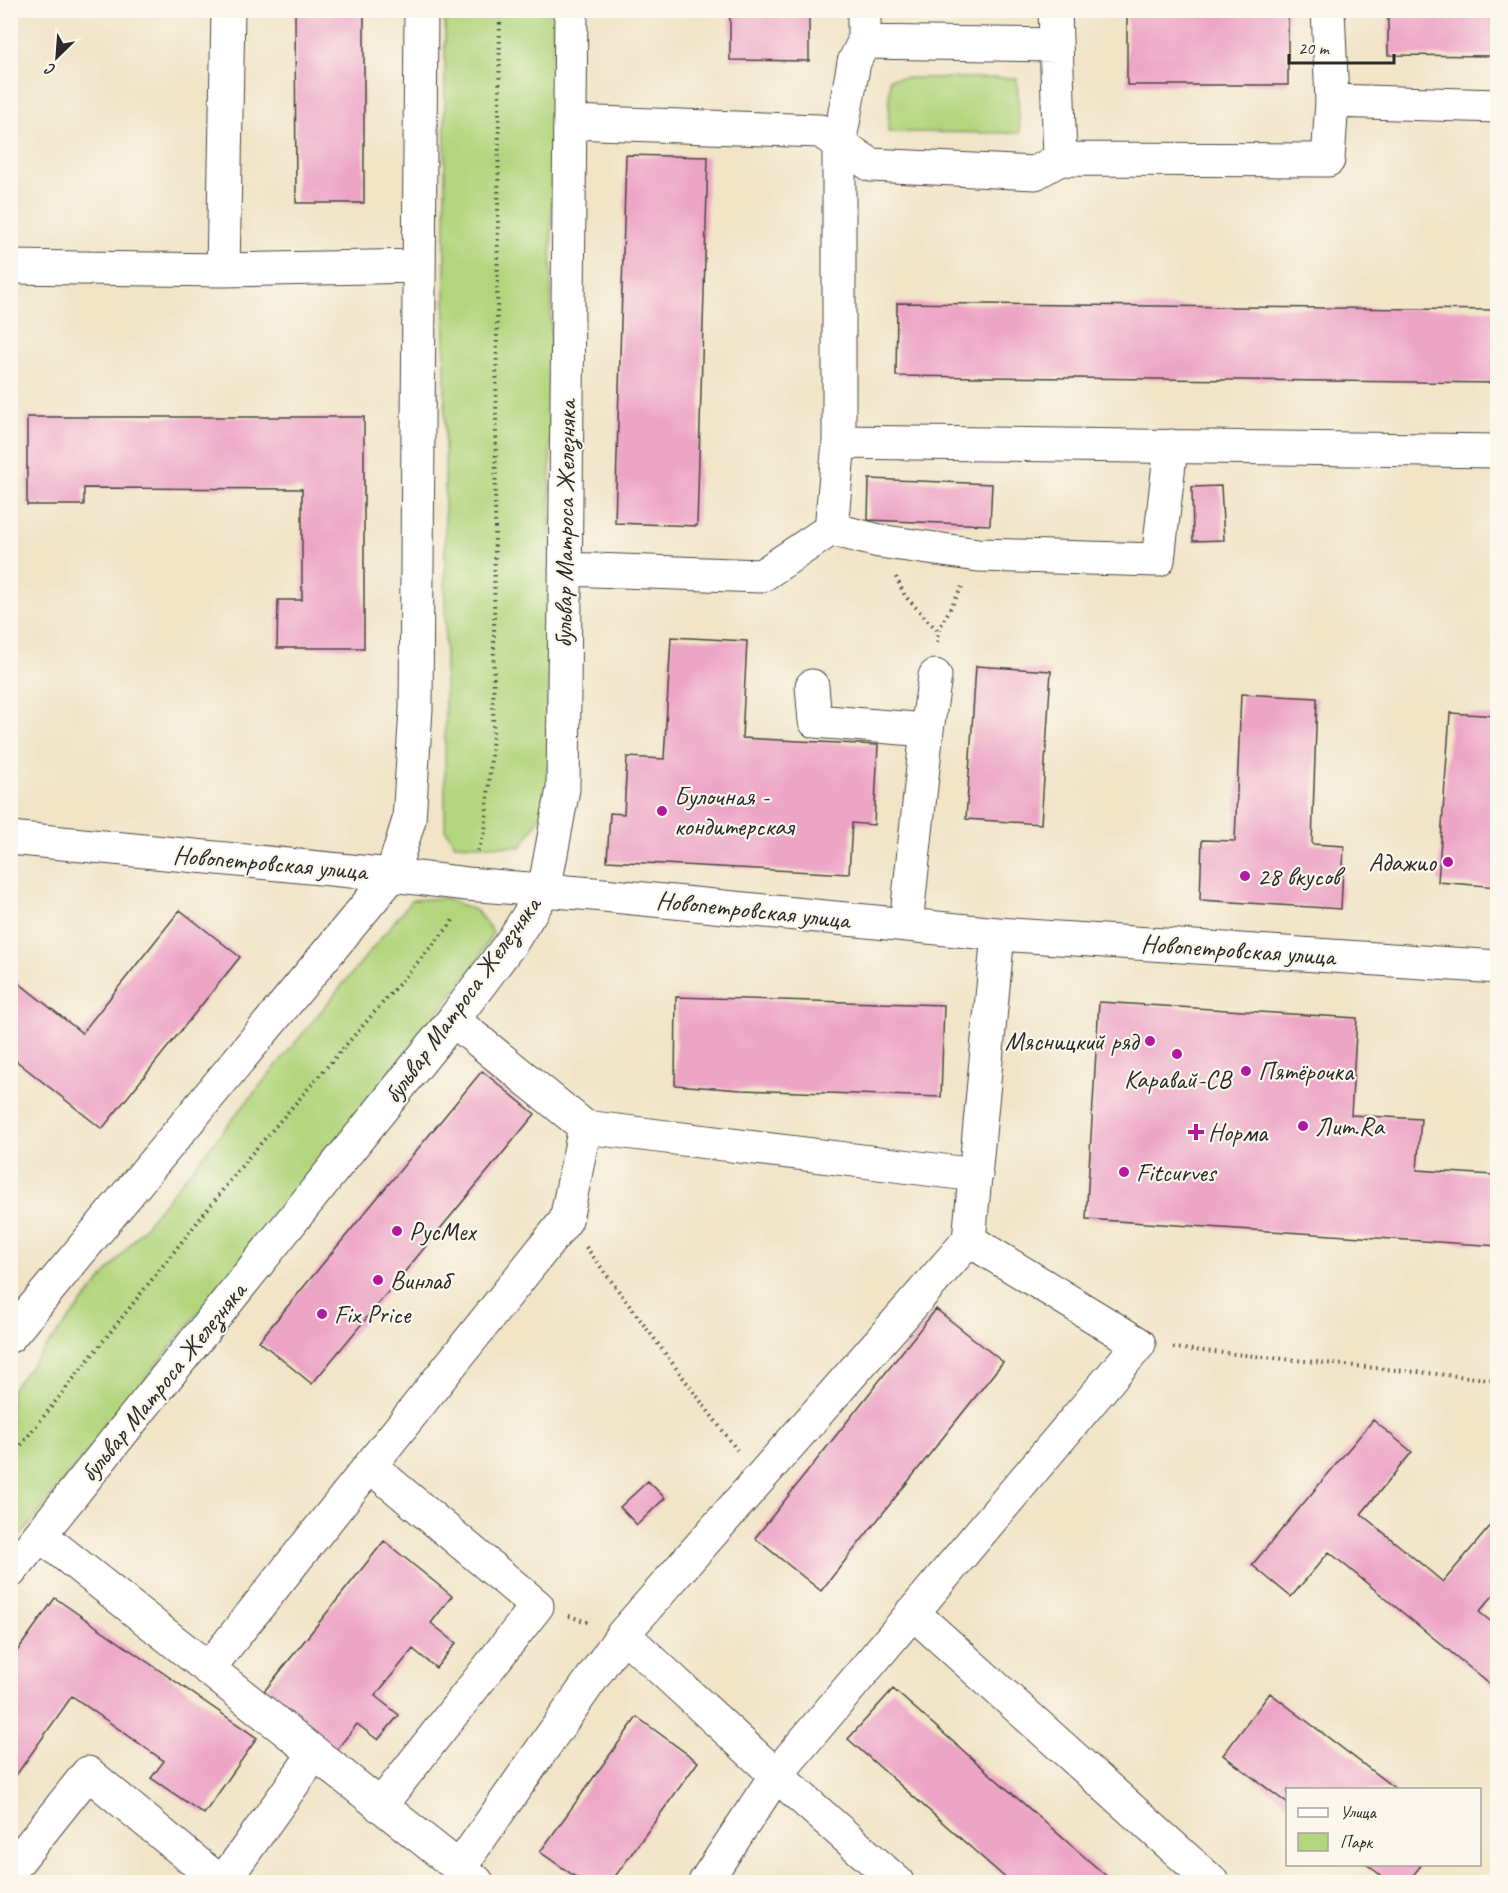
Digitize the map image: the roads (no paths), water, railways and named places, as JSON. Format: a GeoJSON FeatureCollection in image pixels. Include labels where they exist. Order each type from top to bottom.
{"type":"FeatureCollection","features":[{"type":"Feature","properties":{"kind":"street"},"geometry":{"type":"LineString","coordinates":[[223,270],[228,10]]}},
{"type":"Feature","properties":{"kind":"street"},"geometry":{"type":"LineString","coordinates":[[10,1336],[392,875],[409,820],[416,709],[421,10]]}},
{"type":"Feature","properties":{"kind":"street","name":"бульвар Матроса Железняка"},"geometry":{"type":"LineString","coordinates":[[10,1572],[453,1020],[513,940],[544,891],[563,789],[571,10]]}},
{"type":"Feature","properties":{"kind":"street"},"geometry":{"type":"LineString","coordinates":[[1055,10],[1060,159]]}},
{"type":"Feature","properties":{"kind":"street"},"geometry":{"type":"LineString","coordinates":[[570,122],[820,131],[871,165],[1035,173],[1060,159],[1328,160],[1332,101],[1328,10]]}},
{"type":"Feature","properties":{"kind":"street"},"geometry":{"type":"LineString","coordinates":[[831,529],[839,442],[839,145],[854,62],[864,26],[1056,45]]}},
{"type":"Feature","properties":{"kind":"street"},"geometry":{"type":"LineString","coordinates":[[1332,101],[1497,106]]}},
{"type":"Feature","properties":{"kind":"street"},"geometry":{"type":"LineString","coordinates":[[10,267],[223,270],[419,266]]}},
{"type":"Feature","properties":{"kind":"street"},"geometry":{"type":"LineString","coordinates":[[839,442],[1497,451]]}},
{"type":"Feature","properties":{"kind":"street"},"geometry":{"type":"LineString","coordinates":[[565,569],[761,576],[831,529],[879,541],[978,555],[1158,560],[1171,446]]}},
{"type":"Feature","properties":{"kind":"street"},"geometry":{"type":"LineString","coordinates":[[906,925],[935,676]]}},
{"type":"Feature","properties":{"kind":"street"},"geometry":{"type":"LineString","coordinates":[[812,686],[815,722],[927,730]]}},
{"type":"Feature","properties":{"kind":"street","name":"Новопетровская улица"},"geometry":{"type":"LineString","coordinates":[[10,838],[998,934],[1497,967]]}},
{"type":"Feature","properties":{"kind":"street"},"geometry":{"type":"LineString","coordinates":[[40,1535],[468,1875],[623,1634],[969,1240],[998,934]]}},
{"type":"Feature","properties":{"kind":"street"},"geometry":{"type":"LineString","coordinates":[[453,1020],[585,1127],[976,1175]]}},
{"type":"Feature","properties":{"kind":"street"},"geometry":{"type":"LineString","coordinates":[[208,1669],[566,1220],[585,1127]]}},
{"type":"Feature","properties":{"kind":"street"},"geometry":{"type":"LineString","coordinates":[[705,1882],[776,1775],[1139,1344],[969,1240]]}},
{"type":"Feature","properties":{"kind":"street"},"geometry":{"type":"LineString","coordinates":[[370,1466],[537,1606],[380,1806]]}},
{"type":"Feature","properties":{"kind":"street"},"geometry":{"type":"LineString","coordinates":[[912,1612],[1212,1882]]}},
{"type":"Feature","properties":{"kind":"street"},"geometry":{"type":"LineString","coordinates":[[623,1634],[776,1775],[897,1882]]}},
{"type":"Feature","properties":{"kind":"street"},"geometry":{"type":"LineString","coordinates":[[10,1871],[87,1773],[222,1882],[315,1754]]}},
{"type":"Feature","properties":{"kind":"place","name":"Булочная - кондитерская"},"geometry":{"type":"Point","coordinates":[662,811]}},
{"type":"Feature","properties":{"kind":"place","name":"Адажио"},"geometry":{"type":"Point","coordinates":[1448,862]}},
{"type":"Feature","properties":{"kind":"place","name":"28 вкусов"},"geometry":{"type":"Point","coordinates":[1245,876]}},
{"type":"Feature","properties":{"kind":"place","name":"Мясницкий ряд"},"geometry":{"type":"Point","coordinates":[1150,1041]}},
{"type":"Feature","properties":{"kind":"place","name":"Каравай-СВ"},"geometry":{"type":"Point","coordinates":[1177,1054]}},
{"type":"Feature","properties":{"kind":"place","name":"Пятёрочка"},"geometry":{"type":"Point","coordinates":[1246,1071]}},
{"type":"Feature","properties":{"kind":"place","name":"Лит.Ra"},"geometry":{"type":"Point","coordinates":[1303,1126]}},
{"type":"Feature","properties":{"kind":"place","name":"Норма"},"geometry":{"type":"Point","coordinates":[1196,1132]}},
{"type":"Feature","properties":{"kind":"place","name":"Fitcurves"},"geometry":{"type":"Point","coordinates":[1124,1172]}},
{"type":"Feature","properties":{"kind":"place","name":"РусМех"},"geometry":{"type":"Point","coordinates":[397,1231]}},
{"type":"Feature","properties":{"kind":"place","name":"Винлаб"},"geometry":{"type":"Point","coordinates":[378,1280]}},
{"type":"Feature","properties":{"kind":"place","name":"Fix Price"},"geometry":{"type":"Point","coordinates":[322,1314]}}]}
